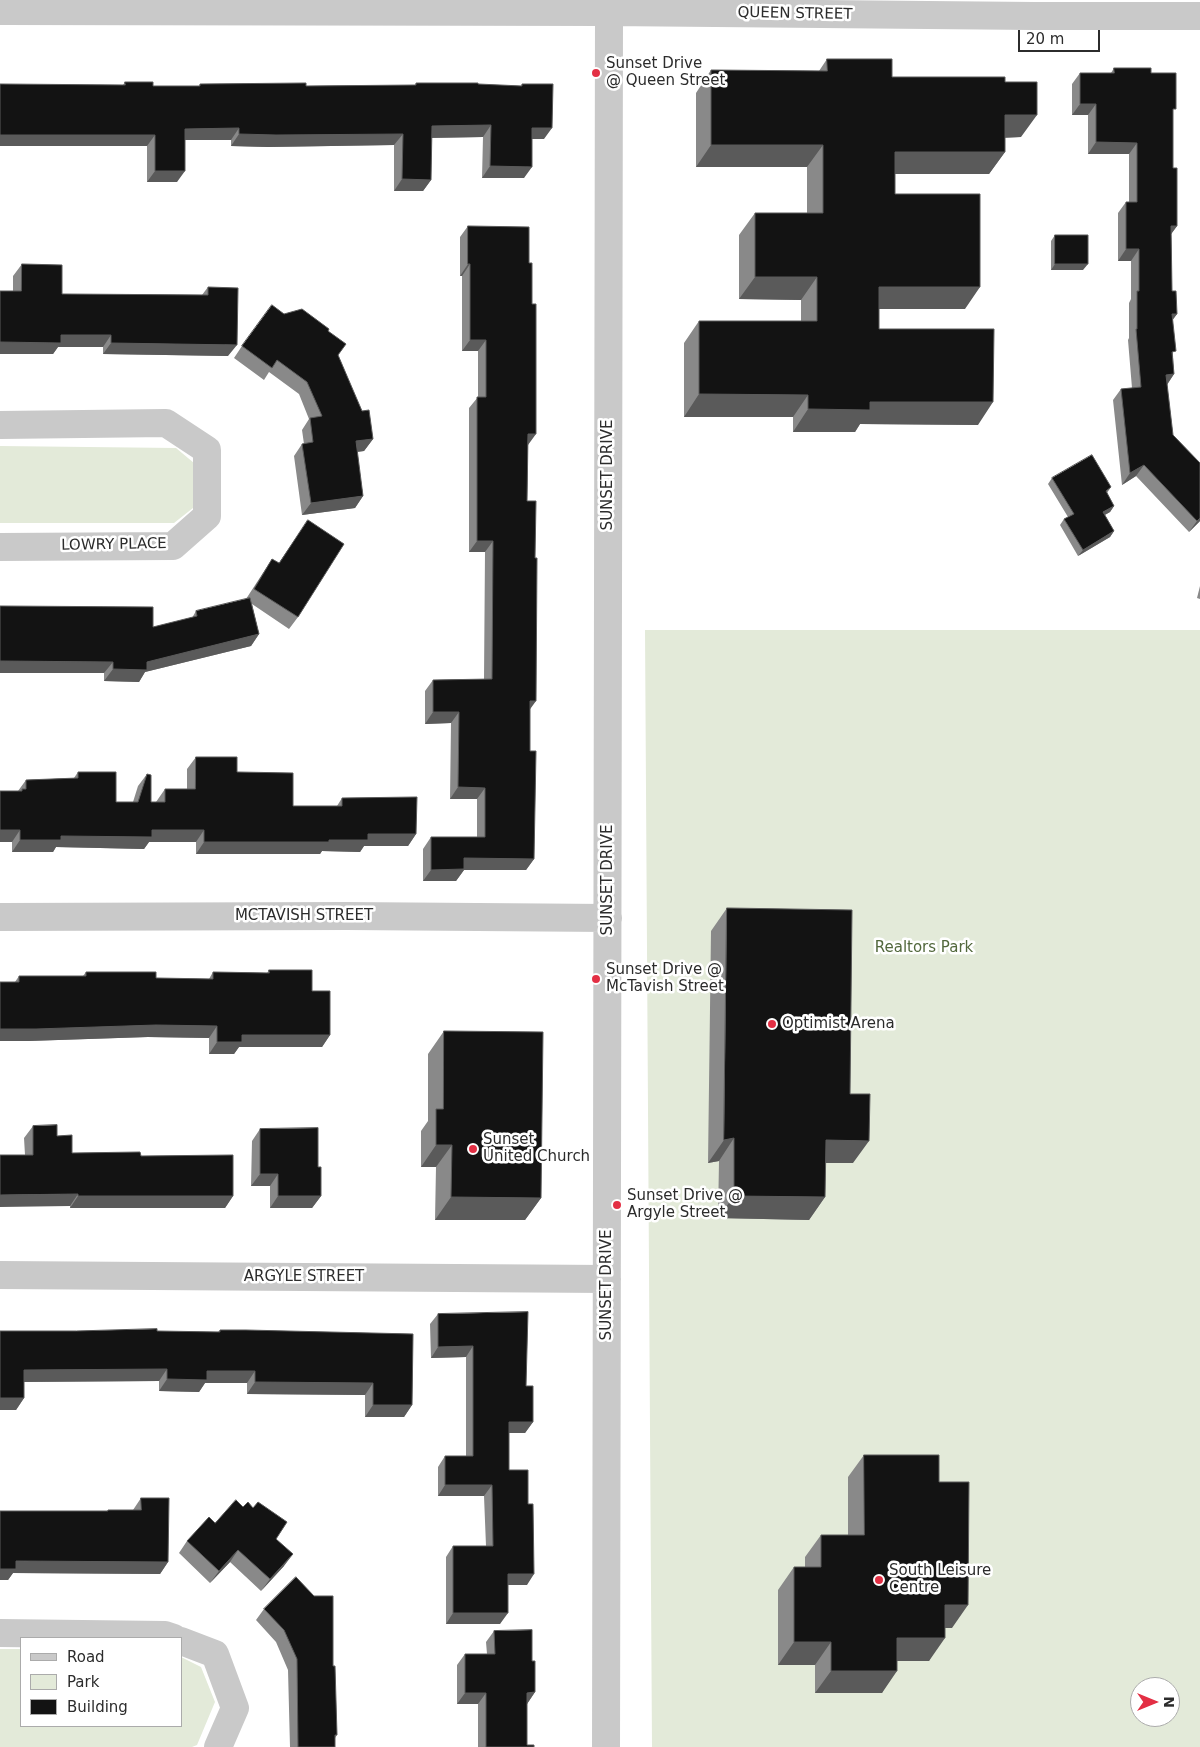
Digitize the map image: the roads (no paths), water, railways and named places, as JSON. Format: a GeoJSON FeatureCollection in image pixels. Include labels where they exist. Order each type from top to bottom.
{"type":"FeatureCollection","features":[{"type":"Feature","properties":{"kind":"street","name":"QUEEN STREET"},"geometry":{"type":"LineString","coordinates":[[10,7],[1200,16]]}},
{"type":"Feature","properties":{"kind":"street","name":"SUNSET DRIVE"},"geometry":{"type":"LineString","coordinates":[[606,1747],[609,12]]}},
{"type":"Feature","properties":{"kind":"street","name":"LOWRY PLACE"},"geometry":{"type":"LineString","coordinates":[[0,425],[166,424],[207,450],[207,516],[173,546],[0,547]]}},
{"type":"Feature","properties":{"kind":"street","name":"MCTAVISH STREET"},"geometry":{"type":"LineString","coordinates":[[0,916],[608,918]]}},
{"type":"Feature","properties":{"kind":"street","name":"ARGYLE STREET"},"geometry":{"type":"LineString","coordinates":[[0,1275],[607,1279]]}},
{"type":"Feature","properties":{"kind":"street"},"geometry":{"type":"LineString","coordinates":[[0,1633],[165,1635],[171,1637]]}},
{"type":"Feature","properties":{"kind":"street"},"geometry":{"type":"LineString","coordinates":[[182,1641],[215,1654],[235,1708],[218,1747]]}},
{"type":"Feature","properties":{"kind":"place","name":"Sunset Drive @ Queen Street"},"geometry":{"type":"Point","coordinates":[596,73]}},
{"type":"Feature","properties":{"kind":"place","name":"Sunset Drive @ McTavish Street"},"geometry":{"type":"Point","coordinates":[596,979]}},
{"type":"Feature","properties":{"kind":"place","name":"Optimist Arena"},"geometry":{"type":"Point","coordinates":[772,1024]}},
{"type":"Feature","properties":{"kind":"place","name":"Sunset United Church"},"geometry":{"type":"Point","coordinates":[473,1149]}},
{"type":"Feature","properties":{"kind":"place","name":"Sunset Drive @ Argyle Street"},"geometry":{"type":"Point","coordinates":[617,1205]}},
{"type":"Feature","properties":{"kind":"place","name":"South Leisure Centre"},"geometry":{"type":"Point","coordinates":[879,1580]}},
{"type":"Feature","properties":{"kind":"park label","name":"Realtors Park"},"geometry":{"type":"Point","coordinates":[924,948]}}]}
